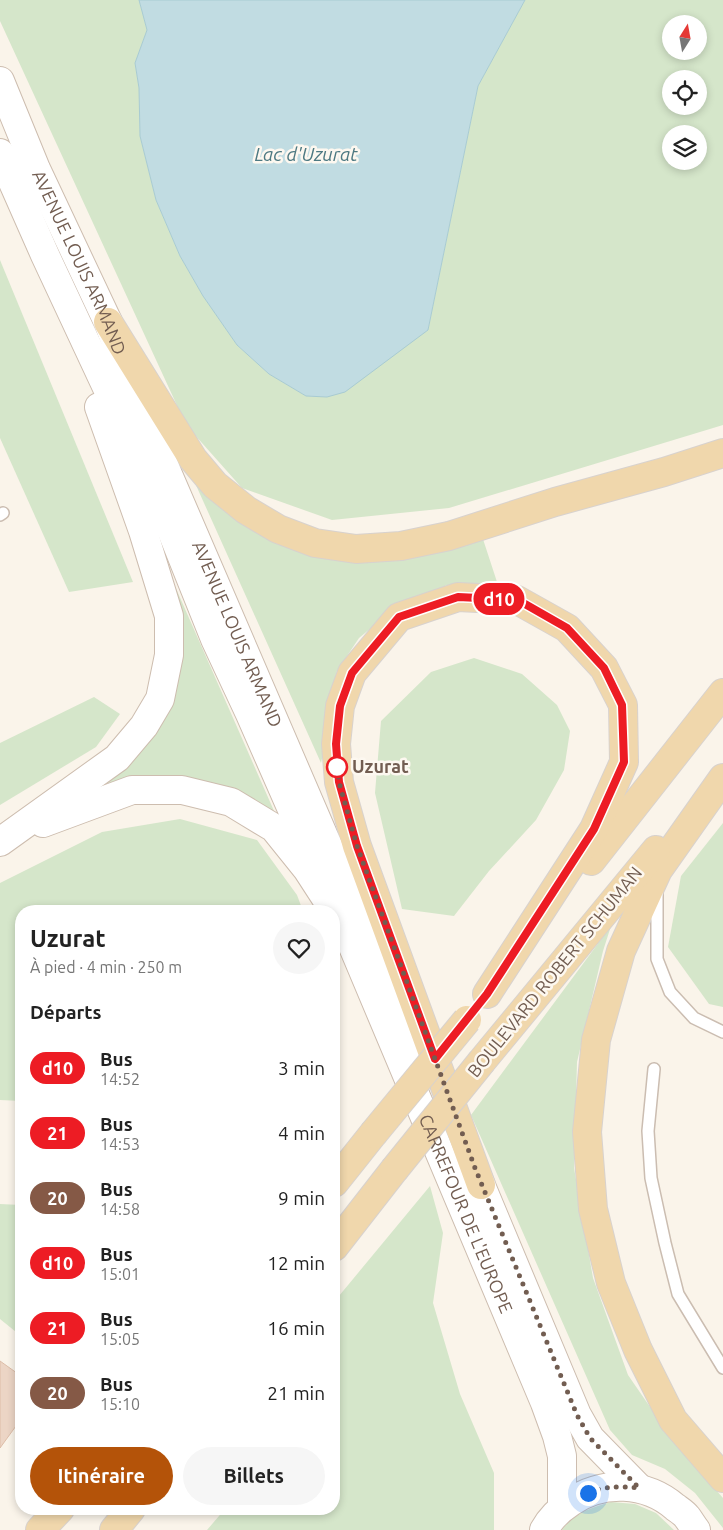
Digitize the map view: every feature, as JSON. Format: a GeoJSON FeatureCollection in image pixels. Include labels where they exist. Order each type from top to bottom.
{"type":"FeatureCollection","features":[{"type":"Feature","properties":{"kind":"main road","name":"AVENUE LOUIS ARMAND"},"geometry":{"type":"LineString","coordinates":[[0,81],[36,169],[108,322],[151,435],[340,874],[482,1186]]}},
{"type":"Feature","properties":{"kind":"main road","name":"AVENUE LOUIS ARMAND"},"geometry":{"type":"LineString","coordinates":[[0,153],[45,255],[158,497],[214,639],[250,714],[334,905]]}},
{"type":"Feature","properties":{"kind":"main road"},"geometry":{"type":"LineString","coordinates":[[2,840],[117,758],[144,726],[160,699],[169,655],[169,616],[143,531],[45,255]]}},
{"type":"Feature","properties":{"kind":"main road"},"geometry":{"type":"LineString","coordinates":[[108,322],[193,459],[215,485],[246,510],[278,530],[315,543],[356,549],[401,546],[449,536],[555,502],[664,472],[723,453]]}},
{"type":"Feature","properties":{"kind":"main road"},"geometry":{"type":"LineString","coordinates":[[482,1186],[357,846],[339,782],[336,744],[340,706],[352,673],[399,617],[458,597],[518,600],[567,628],[604,668],[622,705],[624,762],[594,829],[487,994]]}},
{"type":"Feature","properties":{"kind":"main road"},"geometry":{"type":"LineString","coordinates":[[340,1175],[467,1020],[723,693]]}},
{"type":"Feature","properties":{"kind":"main road","name":"BOULEVARD ROBERT SCHUMAN"},"geometry":{"type":"LineString","coordinates":[[340,1239],[482,1061],[723,769]]}},
{"type":"Feature","properties":{"kind":"main road"},"geometry":{"type":"LineString","coordinates":[[723,778],[658,870],[621,951],[596,1040],[587,1132],[593,1209],[611,1284],[638,1350],[673,1420],[723,1478]]}},
{"type":"Feature","properties":{"kind":"main road"},"geometry":{"type":"LineString","coordinates":[[2,840],[132,790],[182,790],[231,802],[274,828],[307,869],[330,905]]}},
{"type":"Feature","properties":{"kind":"main road","name":"AVENUE LOUIS ARMAND"},"geometry":{"type":"LineString","coordinates":[[340,917],[344,926]]}},
{"type":"Feature","properties":{"kind":"main road"},"geometry":{"type":"LineString","coordinates":[[340,920],[344,926]]}},
{"type":"Feature","properties":{"kind":"main road","name":"CARREFOUR DE L'EUROPE"},"geometry":{"type":"LineString","coordinates":[[344,926],[557,1436],[562,1456],[562,1508]]}},
{"type":"Feature","properties":{"kind":"main road","name":"CARREFOUR DE L'EUROPE"},"geometry":{"type":"LineString","coordinates":[[482,1186],[577,1415],[590,1438],[639,1488]]}},
{"type":"Feature","properties":{"kind":"main road","name":"CARREFOUR DE L'EUROPE"},"geometry":{"type":"LineString","coordinates":[[544,1530],[562,1508],[579,1496],[598,1489],[618,1486],[639,1488],[665,1498],[687,1516],[696,1530]]}},
{"type":"Feature","properties":{"kind":"main road"},"geometry":{"type":"LineString","coordinates":[[40,1530],[54,1515]]}},
{"type":"Feature","properties":{"kind":"main road"},"geometry":{"type":"LineString","coordinates":[[60,1530],[71,1515]]}},
{"type":"Feature","properties":{"kind":"main road"},"geometry":{"type":"LineString","coordinates":[[114,1530],[126,1515]]}},
{"type":"Feature","properties":{"kind":"main road"},"geometry":{"type":"LineString","coordinates":[[136,1530],[145,1515]]}},
{"type":"Feature","properties":{"kind":"lane"},"geometry":{"type":"LineString","coordinates":[[658,870],[656,909],[657,959],[670,992],[694,1018],[723,1032]]}},
{"type":"Feature","properties":{"kind":"lane"},"geometry":{"type":"LineString","coordinates":[[654,1069],[648,1131],[652,1178],[665,1243],[678,1294],[723,1368]]}},
{"type":"Feature","properties":{"kind":"green space"},"geometry":{"type":"Polygon","coordinates":[[[0,0],[139,0],[147,30],[135,63],[139,88],[140,136],[156,200],[180,256],[203,296],[237,345],[269,374],[306,396],[327,397],[428,330],[478,86],[525,0],[723,0],[723,425],[449,508],[332,520],[242,488],[186,425],[0,21],[0,0]]]}},
{"type":"Feature","properties":{"kind":"green space"},"geometry":{"type":"Polygon","coordinates":[[[0,260],[133,582],[69,592],[0,438],[0,260]]]}},
{"type":"Feature","properties":{"kind":"green space"},"geometry":{"type":"Polygon","coordinates":[[[195,483],[237,518],[279,539],[481,533],[498,585],[447,585],[394,609],[359,638],[337,671],[326,707],[321,763],[195,483]]]}},
{"type":"Feature","properties":{"kind":"green space"},"geometry":{"type":"Polygon","coordinates":[[[163,559],[278,820],[136,778],[103,784],[154,734],[163,559]]]}},
{"type":"Feature","properties":{"kind":"green space"},"geometry":{"type":"Polygon","coordinates":[[[474,658],[522,674],[557,705],[570,731],[564,770],[536,820],[489,871],[454,916],[402,909],[375,793],[381,721],[431,672],[474,658]]]}},
{"type":"Feature","properties":{"kind":"green space"},"geometry":{"type":"Polygon","coordinates":[[[94,697],[120,714],[96,747],[0,805],[0,743],[94,697]]]}},
{"type":"Feature","properties":{"kind":"green space"},"geometry":{"type":"Polygon","coordinates":[[[180,819],[257,840],[297,895],[301,905],[15,905],[15,1101],[0,1100],[0,883],[102,832],[180,819]]]}},
{"type":"Feature","properties":{"kind":"green space"},"geometry":{"type":"Polygon","coordinates":[[[723,823],[723,1007],[709,1004],[668,947],[681,876],[723,823]]]}},
{"type":"Feature","properties":{"kind":"green space"},"geometry":{"type":"Polygon","coordinates":[[[611,926],[603,951],[577,1062],[574,1168],[593,1278],[628,1375],[677,1446],[723,1498],[723,1528],[695,1493],[665,1469],[632,1455],[610,1430],[471,1115],[611,926]]]}},
{"type":"Feature","properties":{"kind":"green space"},"geometry":{"type":"Polygon","coordinates":[[[430,1186],[443,1233],[433,1303],[460,1394],[494,1473],[494,1530],[207,1530],[220,1515],[340,1515],[340,1295],[430,1186]]]}},
{"type":"Feature","properties":{"kind":"green space"},"geometry":{"type":"Polygon","coordinates":[[[0,1204],[15,1205],[15,1331],[0,1319],[0,1204]]]}},
{"type":"Feature","properties":{"kind":"green space"},"geometry":{"type":"Polygon","coordinates":[[[611,1502],[635,1504],[656,1513],[674,1530],[562,1530],[578,1515],[611,1502]]]}},
{"type":"Feature","properties":{"kind":"water","name":"Lac d'Uzurat"},"geometry":{"type":"Polygon","coordinates":[[[139,0],[525,0],[478,86],[428,330],[345,392],[327,397],[306,396],[269,374],[237,345],[203,296],[180,256],[156,200],[140,136],[139,88],[135,63],[147,30],[139,0]]]}},
{"type":"Feature","properties":{"kind":"building"},"geometry":{"type":"Polygon","coordinates":[[[0,1361],[15,1372],[15,1427],[0,1448],[0,1361]]]}},
{"type":"Feature","properties":{"kind":"bus line","name":"d10"},"geometry":{"type":"LineString","coordinates":[[458,597],[518,600],[567,628],[604,668],[622,705],[624,762],[594,829],[487,994],[435,1059],[357,846],[339,782],[336,744],[340,706],[352,673],[399,617],[458,597]]}},
{"type":"Feature","properties":{"kind":"place","name":"Uzurat"},"geometry":{"type":"Point","coordinates":[337,767]}},
{"type":"Feature","properties":{"kind":"route"},"geometry":{"type":"LineString","coordinates":[[337,767],[337,763],[339,782],[357,846],[482,1186],[577,1415],[590,1438],[639,1488],[618,1486],[598,1489],[588,1493]]}}]}
